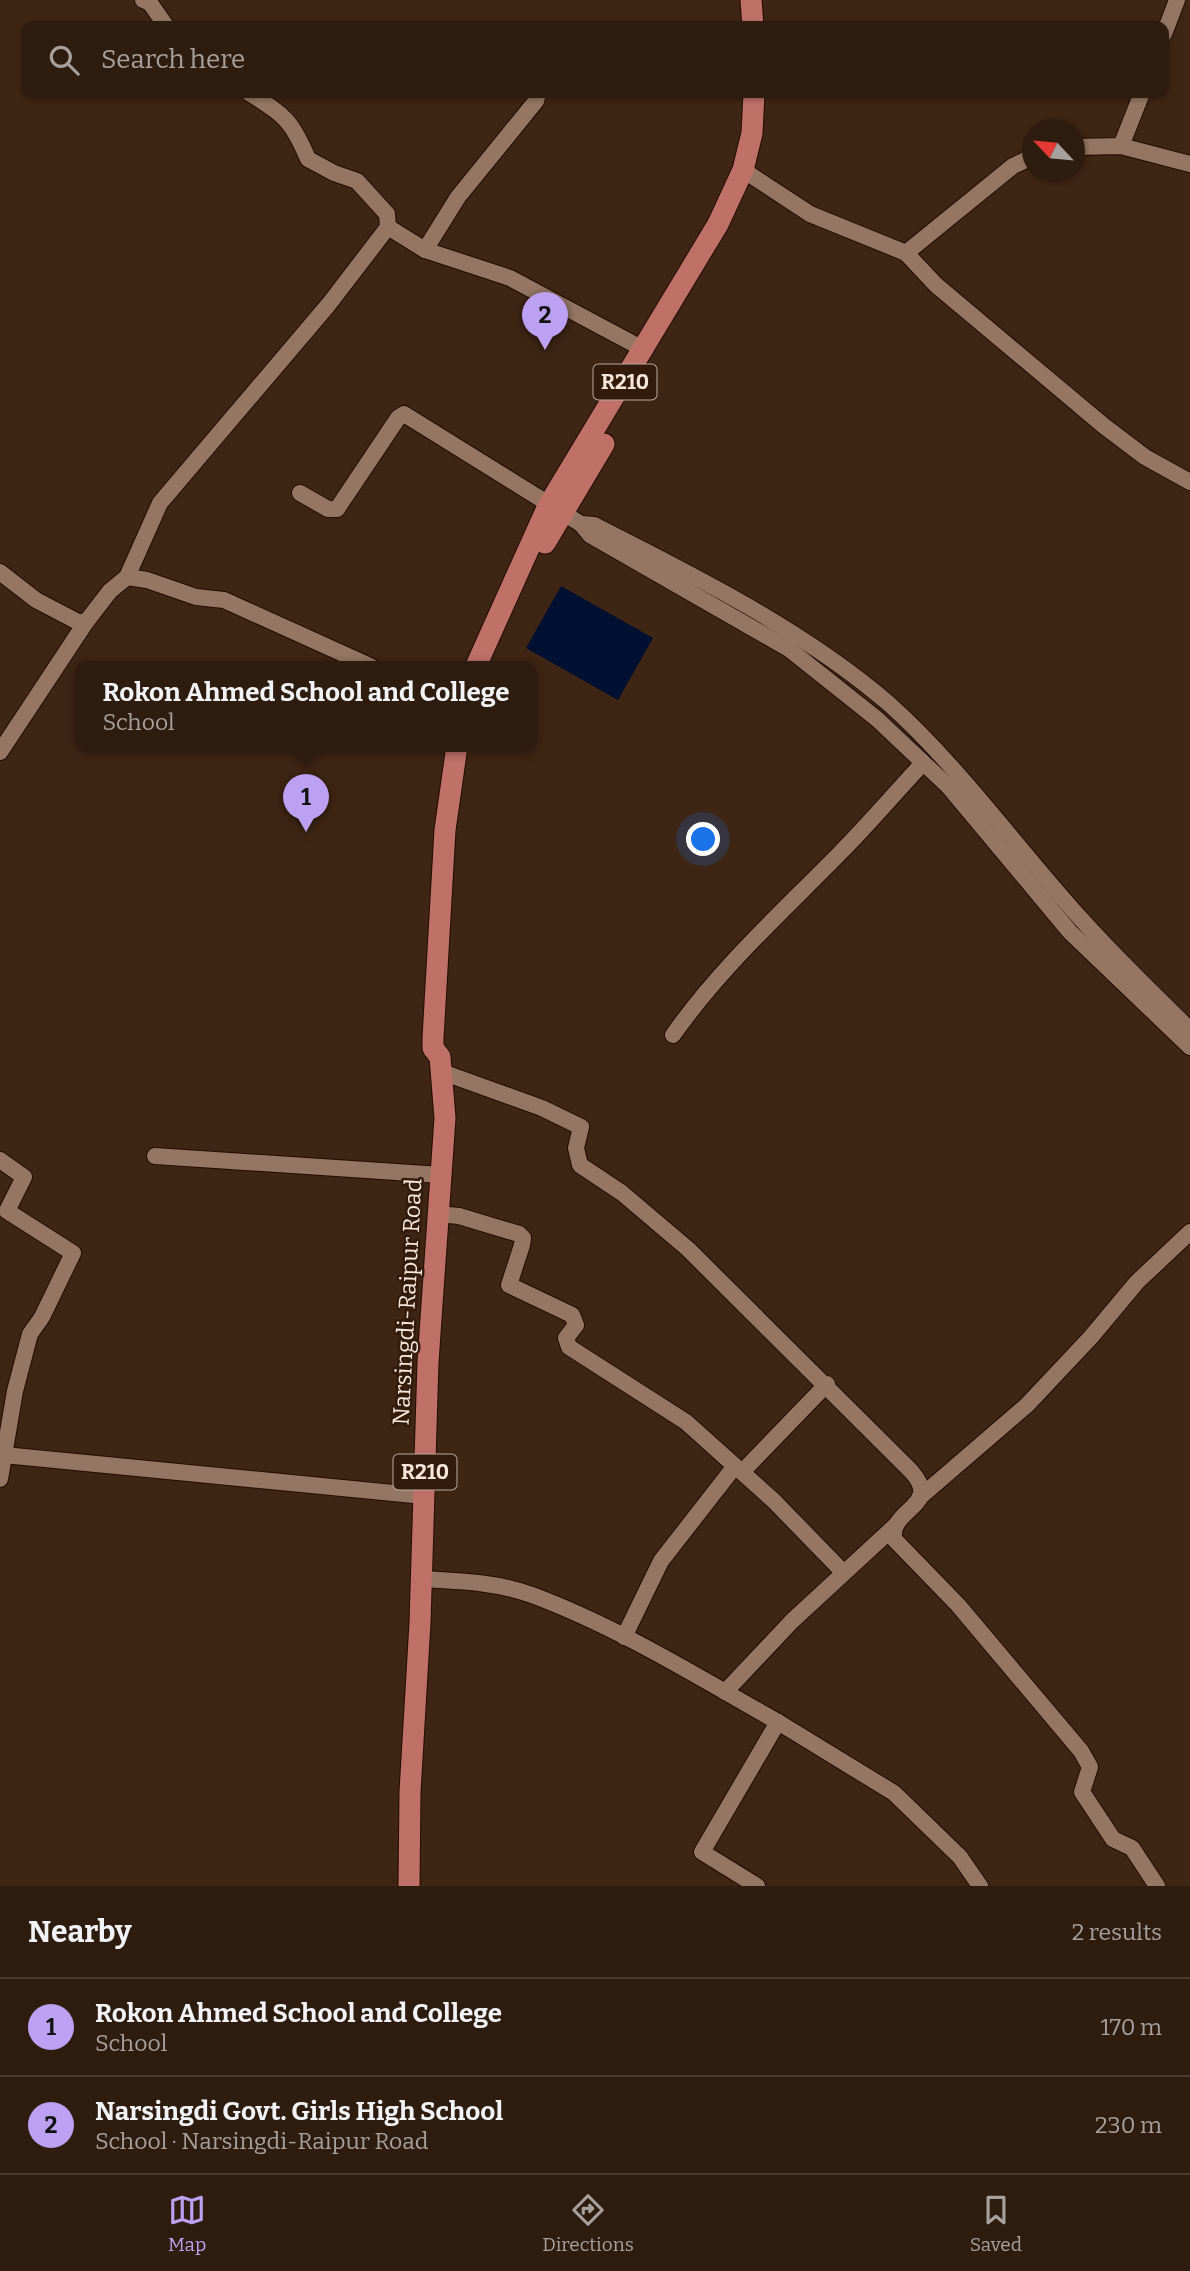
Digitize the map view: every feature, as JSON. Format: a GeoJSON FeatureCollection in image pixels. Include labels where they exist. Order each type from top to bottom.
{"type":"FeatureCollection","features":[{"type":"Feature","properties":{"kind":"main road"},"geometry":{"type":"LineString","coordinates":[[751,0],[753,21]]}},
{"type":"Feature","properties":{"kind":"main road"},"geometry":{"type":"LineString","coordinates":[[766,0],[768,21]]}},
{"type":"Feature","properties":{"kind":"main road","name":"R210"},"geometry":{"type":"LineString","coordinates":[[478,661],[554,509],[749,174],[754,98]]}},
{"type":"Feature","properties":{"kind":"main road","name":"R210"},"geometry":{"type":"LineString","coordinates":[[492,661],[554,509],[680,318],[730,231],[765,135],[768,98]]}},
{"type":"Feature","properties":{"kind":"main road","name":"Narsingdi-Raipur Road"},"geometry":{"type":"LineString","coordinates":[[441,1065],[433,1048],[437,926],[445,830],[456,752]]}},
{"type":"Feature","properties":{"kind":"main road","name":"Narsingdi-Raipur Road"},"geometry":{"type":"LineString","coordinates":[[410,1886],[410,1792],[437,1214],[445,1118],[441,1065],[446,1047],[450,925],[470,752]]}},
{"type":"Feature","properties":{"kind":"street"},"geometry":{"type":"LineString","coordinates":[[143,0],[150,3],[163,21]]}},
{"type":"Feature","properties":{"kind":"street"},"geometry":{"type":"LineString","coordinates":[[1169,21],[1177,0]]}},
{"type":"Feature","properties":{"kind":"street"},"geometry":{"type":"LineString","coordinates":[[0,752],[86,622],[110,591],[127,577],[160,503],[329,304],[387,227],[387,214],[357,181],[334,173],[309,159],[299,134],[288,120],[256,98]]}},
{"type":"Feature","properties":{"kind":"street"},"geometry":{"type":"LineString","coordinates":[[425,250],[458,197],[536,98]]}},
{"type":"Feature","properties":{"kind":"street"},"geometry":{"type":"LineString","coordinates":[[1121,146],[1140,98]]}},
{"type":"Feature","properties":{"kind":"street"},"geometry":{"type":"LineString","coordinates":[[1085,147],[1121,146],[1190,164]]}},
{"type":"Feature","properties":{"kind":"street"},"geometry":{"type":"LineString","coordinates":[[906,253],[1013,166],[1022,162]]}},
{"type":"Feature","properties":{"kind":"street"},"geometry":{"type":"LineString","coordinates":[[749,174],[810,214],[906,253],[936,285],[1104,426],[1145,457],[1190,482]]}},
{"type":"Feature","properties":{"kind":"street"},"geometry":{"type":"LineString","coordinates":[[387,227],[425,250],[510,278],[645,350]]}},
{"type":"Feature","properties":{"kind":"street"},"geometry":{"type":"LineString","coordinates":[[300,493],[328,509],[337,509],[398,418],[404,414],[581,524],[590,536],[789,649],[877,719],[948,787],[1070,932],[1190,1047]]}},
{"type":"Feature","properties":{"kind":"street"},"geometry":{"type":"LineString","coordinates":[[581,524],[594,525],[665,561],[795,636],[888,704],[960,779],[1083,922],[1190,1030]]}},
{"type":"Feature","properties":{"kind":"street"},"geometry":{"type":"LineString","coordinates":[[0,572],[36,600],[78,622],[86,622]]}},
{"type":"Feature","properties":{"kind":"street"},"geometry":{"type":"LineString","coordinates":[[127,577],[147,580],[196,597],[224,600],[359,661]]}},
{"type":"Feature","properties":{"kind":"street"},"geometry":{"type":"LineString","coordinates":[[673,1035],[688,1013],[762,930],[842,851],[923,763]]}},
{"type":"Feature","properties":{"kind":"street"},"geometry":{"type":"LineString","coordinates":[[441,1065],[581,1127],[576,1148],[580,1165],[659,1222],[827,1384],[918,1479],[923,1486],[919,1498]]}},
{"type":"Feature","properties":{"kind":"street"},"geometry":{"type":"LineString","coordinates":[[155,1156],[440,1175]]}},
{"type":"Feature","properties":{"kind":"street"},"geometry":{"type":"LineString","coordinates":[[0,1160],[24,1177],[8,1211],[73,1253],[42,1317],[30,1334],[15,1391],[0,1479]]}},
{"type":"Feature","properties":{"kind":"street"},"geometry":{"type":"LineString","coordinates":[[437,1214],[459,1216],[519,1234],[523,1238],[522,1245],[509,1285],[572,1315],[576,1325],[566,1338],[569,1347],[686,1422],[843,1572]]}},
{"type":"Feature","properties":{"kind":"street"},"geometry":{"type":"LineString","coordinates":[[725,1692],[792,1621],[897,1523],[919,1498],[1027,1405],[1137,1282],[1190,1232]]}},
{"type":"Feature","properties":{"kind":"street"},"geometry":{"type":"LineString","coordinates":[[624,1637],[661,1561],[738,1469],[827,1384]]}},
{"type":"Feature","properties":{"kind":"street"},"geometry":{"type":"LineString","coordinates":[[4,1455],[424,1496]]}},
{"type":"Feature","properties":{"kind":"street"},"geometry":{"type":"LineString","coordinates":[[897,1523],[894,1539],[958,1605],[1082,1751],[1090,1767],[1082,1792],[1113,1839],[1132,1847],[1157,1886]]}},
{"type":"Feature","properties":{"kind":"street"},"geometry":{"type":"LineString","coordinates":[[422,1579],[472,1581],[530,1594],[624,1637],[725,1692],[894,1793],[960,1857],[979,1886]]}},
{"type":"Feature","properties":{"kind":"street"},"geometry":{"type":"LineString","coordinates":[[757,1886],[702,1852],[778,1722]]}},
{"type":"Feature","properties":{"kind":"water"},"geometry":{"type":"Polygon","coordinates":[[[561,586],[653,638],[618,700],[526,648],[561,586]]]}},
{"type":"Feature","properties":{"kind":"place","name":"Narsingdi Govt. Girls High School"},"geometry":{"type":"Point","coordinates":[545,350]}},
{"type":"Feature","properties":{"kind":"place","name":"Rokon Ahmed School and College"},"geometry":{"type":"Point","coordinates":[306,832]}}]}
